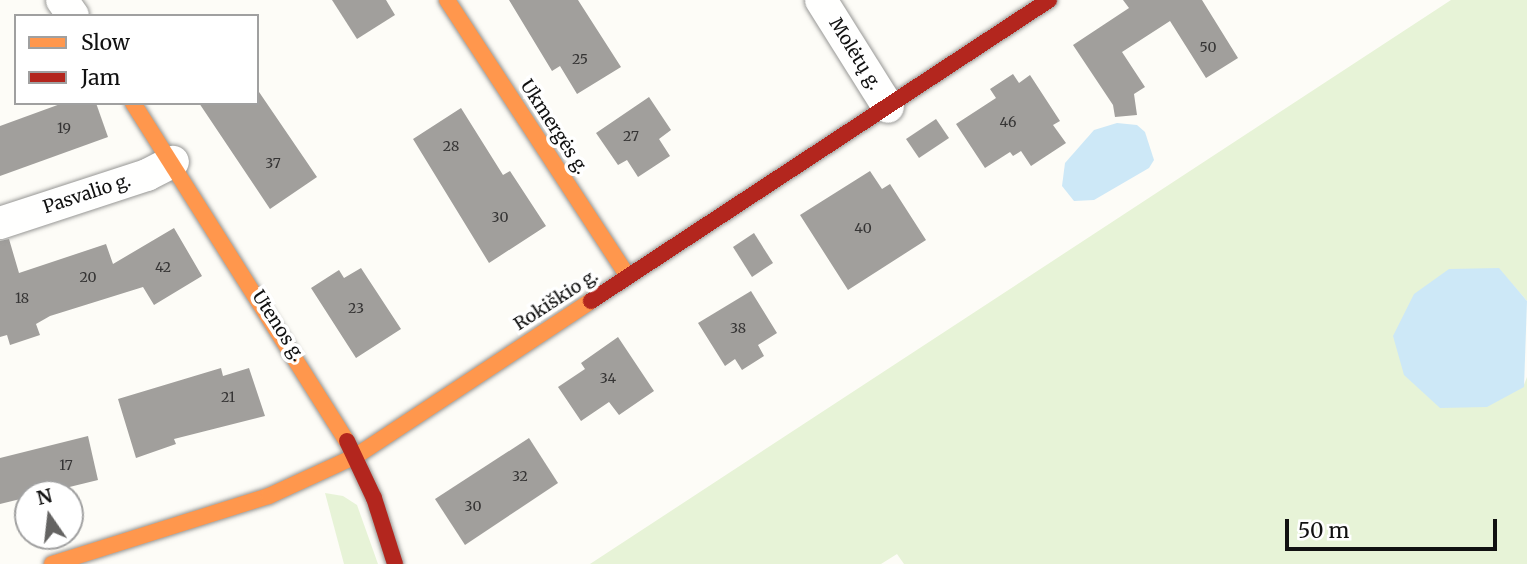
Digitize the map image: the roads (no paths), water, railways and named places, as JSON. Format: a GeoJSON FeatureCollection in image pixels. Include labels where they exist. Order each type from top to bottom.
{"type":"FeatureCollection","features":[{"type":"Feature","properties":{"kind":"street","name":"Ukmergės g."},"geometry":{"type":"LineString","coordinates":[[447,0],[628,275]]}},
{"type":"Feature","properties":{"kind":"street","name":"Molėtų g."},"geometry":{"type":"LineString","coordinates":[[821,0],[888,107]]}},
{"type":"Feature","properties":{"kind":"street","name":"Rokiškio g."},"geometry":{"type":"LineString","coordinates":[[52,564],[270,496],[356,456],[1049,0]]}},
{"type":"Feature","properties":{"kind":"street","name":"Utenos g."},"geometry":{"type":"LineString","coordinates":[[134,105],[337,419],[356,456],[395,564]]}},
{"type":"Feature","properties":{"kind":"street","name":"Pasvalio g."},"geometry":{"type":"LineString","coordinates":[[0,223],[147,175],[173,162]]}},
{"type":"Feature","properties":{"kind":"water"},"geometry":{"type":"Polygon","coordinates":[[[1117,123],[1137,125],[1145,132],[1154,160],[1149,168],[1094,200],[1074,201],[1062,186],[1065,163],[1094,130],[1117,123]]]}},
{"type":"Feature","properties":{"kind":"water"},"geometry":{"type":"Polygon","coordinates":[[[1499,268],[1527,301],[1524,387],[1487,407],[1440,408],[1404,375],[1393,336],[1414,294],[1449,269],[1499,268]]]}}]}
